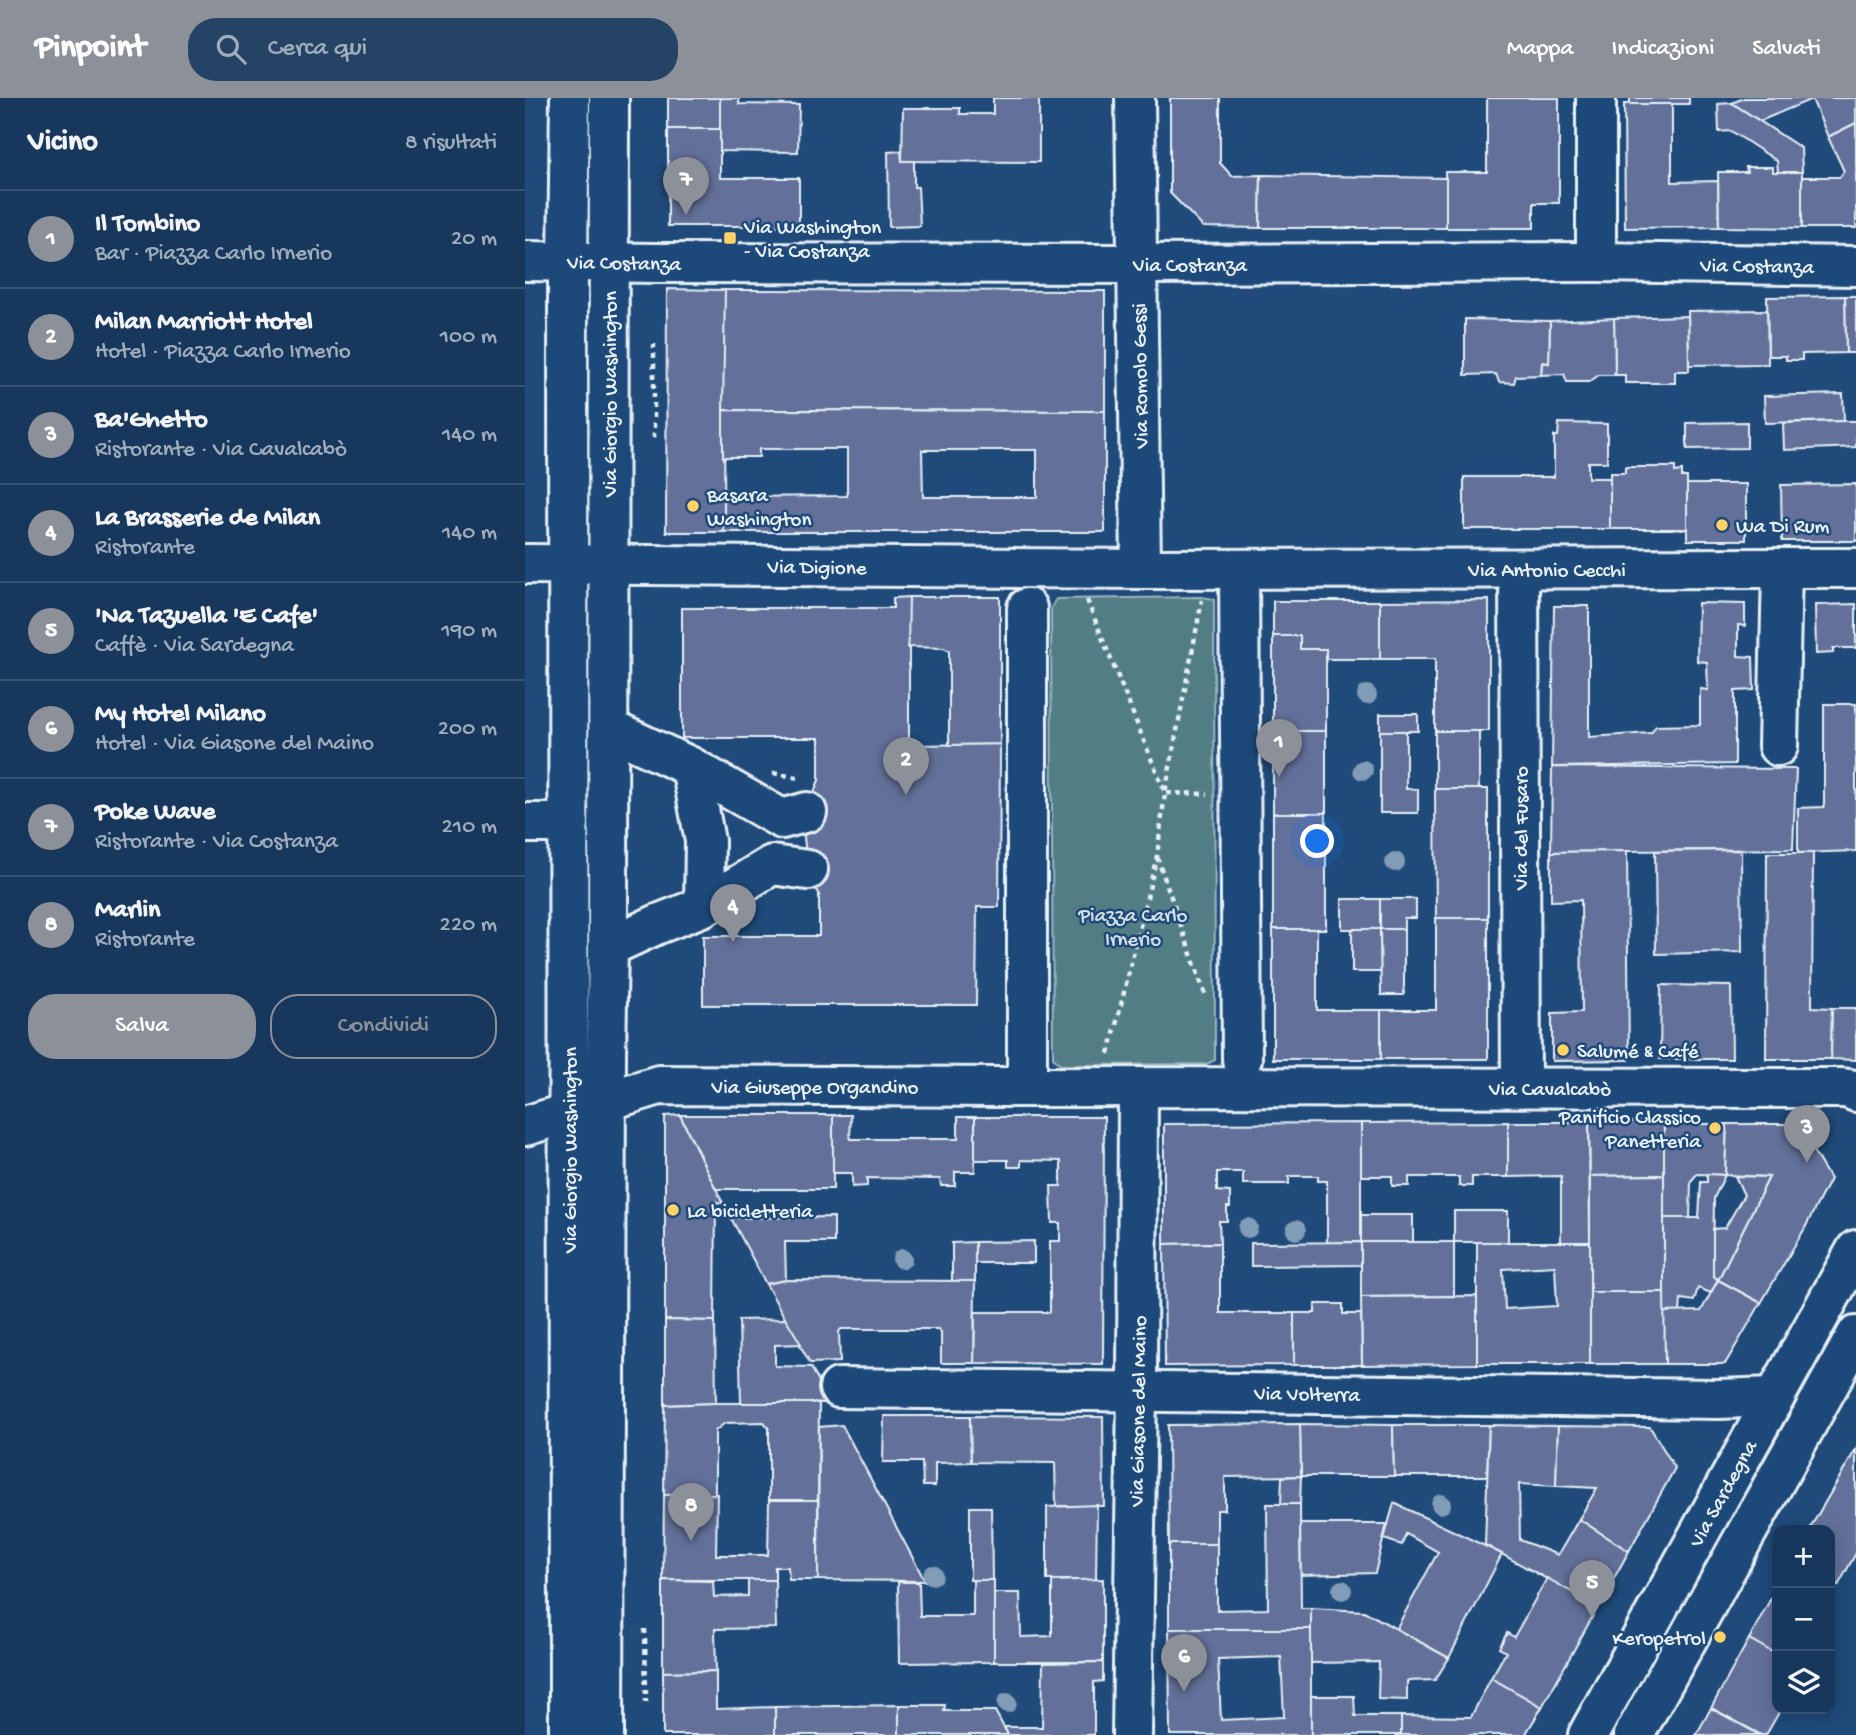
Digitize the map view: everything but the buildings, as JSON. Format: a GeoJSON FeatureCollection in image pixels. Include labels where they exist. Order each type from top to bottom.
{"type":"FeatureCollection","features":[{"type":"Feature","properties":{"kind":"street","name":"Via Giorgio Washington"},"geometry":{"type":"LineString","coordinates":[[569,1735],[568,262],[571,98]]}},
{"type":"Feature","properties":{"kind":"street","name":"Via Giorgio Washington"},"geometry":{"type":"LineString","coordinates":[[604,1735],[609,98]]}},
{"type":"Feature","properties":{"kind":"street","name":"Via Romolo Gessi"},"geometry":{"type":"LineString","coordinates":[[1135,98],[1141,569]]}},
{"type":"Feature","properties":{"kind":"street"},"geometry":{"type":"LineString","coordinates":[[1596,98],[1596,262]]}},
{"type":"Feature","properties":{"kind":"street","name":"Via Costanza"},"geometry":{"type":"LineString","coordinates":[[525,261],[1137,264],[1596,262],[1856,266]]}},
{"type":"Feature","properties":{"kind":"street"},"geometry":{"type":"LineString","coordinates":[[525,564],[608,565]]}},
{"type":"Feature","properties":{"kind":"street","name":"Via Digione"},"geometry":{"type":"LineString","coordinates":[[608,565],[1141,569]]}},
{"type":"Feature","properties":{"kind":"street"},"geometry":{"type":"LineString","coordinates":[[1778,746],[1782,568]]}},
{"type":"Feature","properties":{"kind":"street","name":"Via Antonio Cecchi"},"geometry":{"type":"LineString","coordinates":[[1239,569],[1856,568]]}},
{"type":"Feature","properties":{"kind":"street"},"geometry":{"type":"LineString","coordinates":[[1027,608],[1027,1086],[1138,1087],[1243,1073],[1239,569],[1141,569]]}},
{"type":"Feature","properties":{"kind":"street","name":"Via del Fusaro"},"geometry":{"type":"LineString","coordinates":[[1519,569],[1521,1087]]}},
{"type":"Feature","properties":{"kind":"street"},"geometry":{"type":"LineString","coordinates":[[608,729],[691,767],[782,819],[807,812]]}},
{"type":"Feature","properties":{"kind":"street"},"geometry":{"type":"LineString","coordinates":[[691,767],[705,841],[704,906]]}},
{"type":"Feature","properties":{"kind":"street"},"geometry":{"type":"LineString","coordinates":[[525,823],[569,823]]}},
{"type":"Feature","properties":{"kind":"street"},"geometry":{"type":"LineString","coordinates":[[608,947],[704,906],[772,865],[807,870]]}},
{"type":"Feature","properties":{"kind":"street","name":"Via Cavalcabò"},"geometry":{"type":"LineString","coordinates":[[1243,1073],[1521,1087],[1842,1088],[1856,1092]]}},
{"type":"Feature","properties":{"kind":"street","name":"Via Giuseppe Organdino"},"geometry":{"type":"LineString","coordinates":[[525,1126],[659,1084],[1027,1086]]}},
{"type":"Feature","properties":{"kind":"street","name":"Via Giasone del Maino"},"geometry":{"type":"LineString","coordinates":[[1132,1735],[1138,1087]]}},
{"type":"Feature","properties":{"kind":"street","name":"Via Sardegna"},"geometry":{"type":"LineString","coordinates":[[1588,1735],[1856,1251]]}},
{"type":"Feature","properties":{"kind":"street","name":"Via Sardegna"},"geometry":{"type":"LineString","coordinates":[[1634,1735],[1856,1336]]}},
{"type":"Feature","properties":{"kind":"street","name":"Via Volterra"},"geometry":{"type":"LineString","coordinates":[[839,1388],[1718,1399],[1775,1397],[1815,1409]]}},
{"type":"Feature","properties":{"kind":"path"},"geometry":{"type":"LineString","coordinates":[[654,344],[654,438]]}},
{"type":"Feature","properties":{"kind":"path"},"geometry":{"type":"LineString","coordinates":[[1106,1065],[1157,856],[1165,793],[1202,597]]}},
{"type":"Feature","properties":{"kind":"path"},"geometry":{"type":"LineString","coordinates":[[1087,599],[1165,793]]}},
{"type":"Feature","properties":{"kind":"path"},"geometry":{"type":"LineString","coordinates":[[1165,793],[1214,794]]}},
{"type":"Feature","properties":{"kind":"path"},"geometry":{"type":"LineString","coordinates":[[1157,856],[1210,1008]]}},
{"type":"Feature","properties":{"kind":"path"},"geometry":{"type":"LineString","coordinates":[[645,1629],[646,1702]]}},
{"type":"Feature","properties":{"kind":"green space","name":"Piazza Carlo Irnerio"},"geometry":{"type":"Polygon","coordinates":[[[1056,599],[1214,599],[1215,1060],[1207,1064],[1061,1065],[1053,1058],[1051,608],[1056,599]]]}},
{"type":"Feature","properties":{"kind":"place","name":"Poke Wave"},"geometry":{"type":"Point","coordinates":[686,215]}},
{"type":"Feature","properties":{"kind":"place","name":"Via Washington - Via Costanza"},"geometry":{"type":"Point","coordinates":[730,238]}},
{"type":"Feature","properties":{"kind":"place","name":"Basara Washington"},"geometry":{"type":"Point","coordinates":[693,506]}},
{"type":"Feature","properties":{"kind":"place","name":"Wa Di Rum"},"geometry":{"type":"Point","coordinates":[1722,525]}},
{"type":"Feature","properties":{"kind":"place","name":"Il Tombino"},"geometry":{"type":"Point","coordinates":[1279,777]}},
{"type":"Feature","properties":{"kind":"place","name":"Milan Marriott Hotel"},"geometry":{"type":"Point","coordinates":[906,795]}},
{"type":"Feature","properties":{"kind":"place","name":"La Brasserie de Milan"},"geometry":{"type":"Point","coordinates":[733,942]}},
{"type":"Feature","properties":{"kind":"place","name":"Salumé & Café"},"geometry":{"type":"Point","coordinates":[1563,1050]}},
{"type":"Feature","properties":{"kind":"place","name":"Panificio Classico Panetteria"},"geometry":{"type":"Point","coordinates":[1715,1128]}},
{"type":"Feature","properties":{"kind":"place","name":"Ba'Ghetto"},"geometry":{"type":"Point","coordinates":[1807,1163]}},
{"type":"Feature","properties":{"kind":"place","name":"La bicicletteria"},"geometry":{"type":"Point","coordinates":[673,1210]}},
{"type":"Feature","properties":{"kind":"place","name":"Marlin"},"geometry":{"type":"Point","coordinates":[691,1541]}},
{"type":"Feature","properties":{"kind":"place","name":"'Na Tazuella 'E Cafe'"},"geometry":{"type":"Point","coordinates":[1592,1618]}},
{"type":"Feature","properties":{"kind":"place","name":"Keropetrol"},"geometry":{"type":"Point","coordinates":[1720,1637]}},
{"type":"Feature","properties":{"kind":"place","name":"My Hotel Milano"},"geometry":{"type":"Point","coordinates":[1184,1692]}}]}
